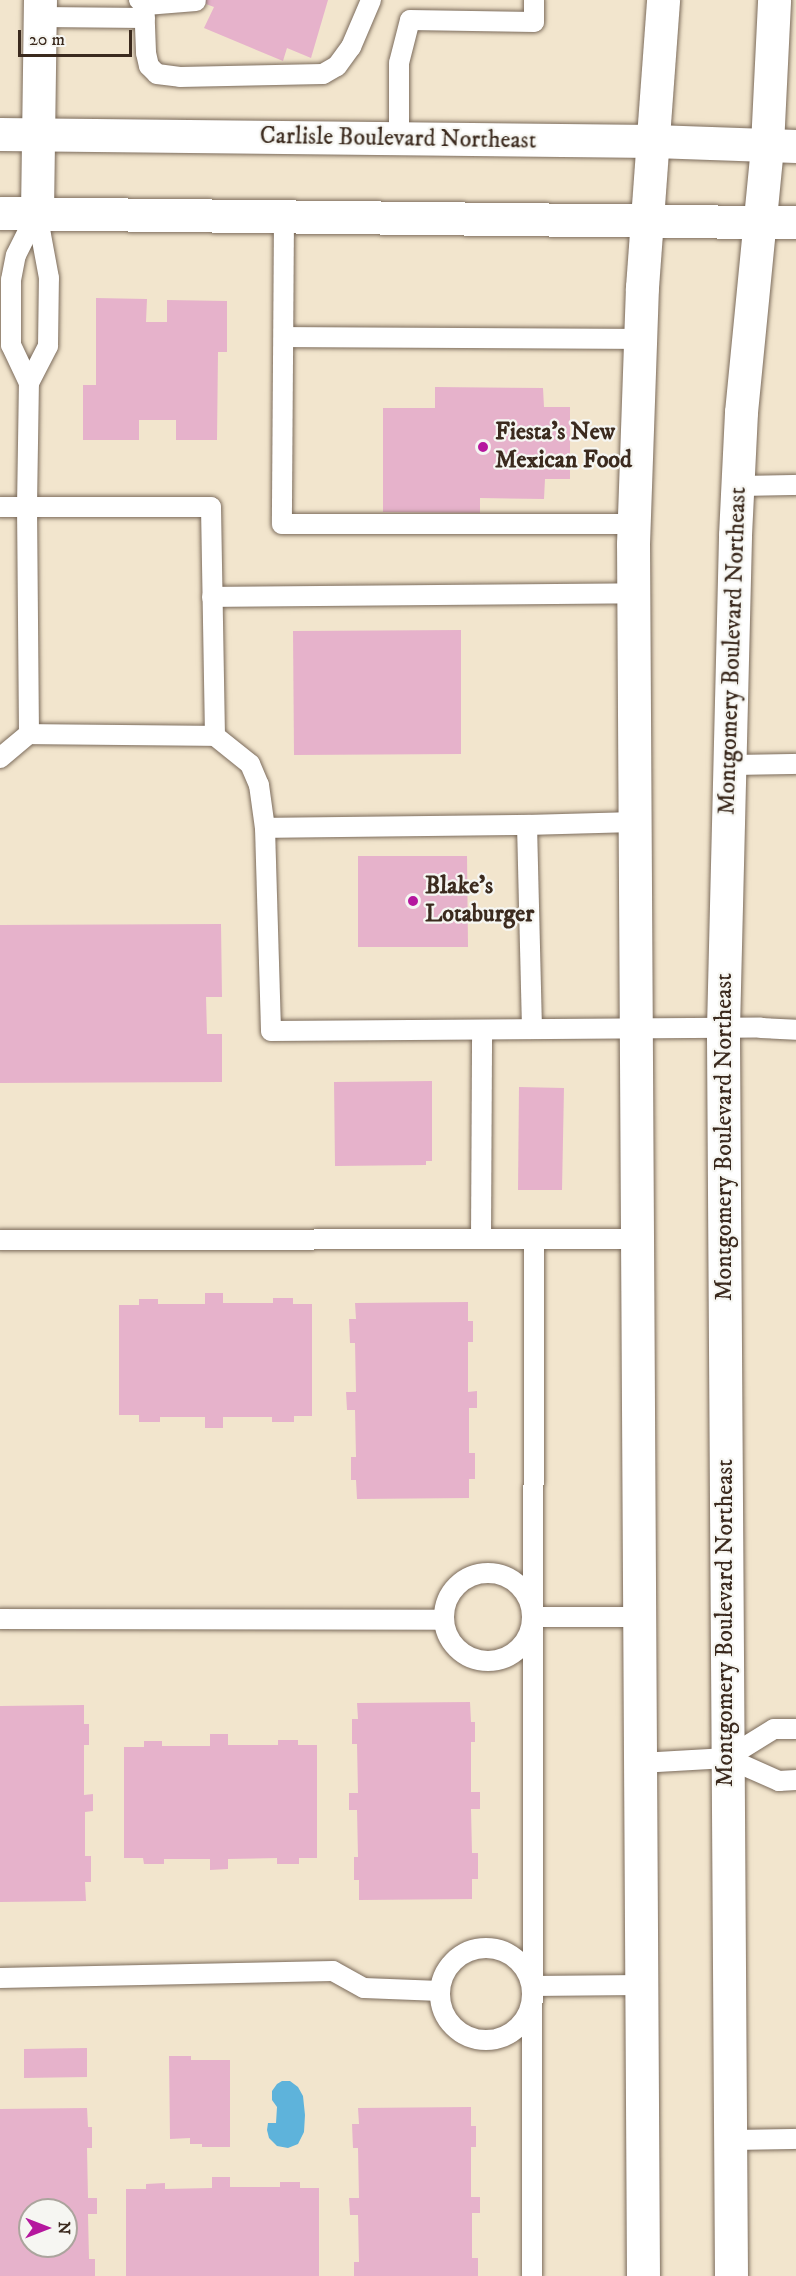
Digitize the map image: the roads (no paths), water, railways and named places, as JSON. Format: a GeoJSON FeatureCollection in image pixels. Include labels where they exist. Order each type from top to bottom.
{"type":"FeatureCollection","features":[{"type":"Feature","properties":{"kind":"main road"},"geometry":{"type":"LineString","coordinates":[[643,2276],[633,593],[640,339],[663,0]]}},
{"type":"Feature","properties":{"kind":"main road","name":"Montgomery Boulevard Northeast"},"geometry":{"type":"LineString","coordinates":[[731,2276],[723,1028],[737,486],[741,412],[760,222],[781,146],[774,0]]}},
{"type":"Feature","properties":{"kind":"main road"},"geometry":{"type":"LineString","coordinates":[[37,213],[40,134],[40,9]]}},
{"type":"Feature","properties":{"kind":"main road","name":"Carlisle Boulevard Northeast"},"geometry":{"type":"LineString","coordinates":[[0,134],[654,141],[781,146]]}},
{"type":"Feature","properties":{"kind":"main road"},"geometry":{"type":"LineString","coordinates":[[0,213],[796,222]]}},
{"type":"Feature","properties":{"kind":"lane"},"geometry":{"type":"LineString","coordinates":[[146,3],[146,53],[149,66],[157,74],[180,77],[323,74],[337,66],[351,47],[371,0]]}},
{"type":"Feature","properties":{"kind":"lane"},"geometry":{"type":"LineString","coordinates":[[399,139],[399,63],[410,20],[534,22],[534,0]]}},
{"type":"Feature","properties":{"kind":"lane"},"geometry":{"type":"LineString","coordinates":[[40,9],[196,1]]}},
{"type":"Feature","properties":{"kind":"lane"},"geometry":{"type":"LineString","coordinates":[[29,734],[27,507],[29,382],[11,345],[11,280],[16,255],[37,213]]}},
{"type":"Feature","properties":{"kind":"lane"},"geometry":{"type":"LineString","coordinates":[[29,382],[48,346],[49,279],[37,213]]}},
{"type":"Feature","properties":{"kind":"lane"},"geometry":{"type":"LineString","coordinates":[[284,217],[282,524],[634,524]]}},
{"type":"Feature","properties":{"kind":"lane"},"geometry":{"type":"LineString","coordinates":[[284,336],[640,339]]}},
{"type":"Feature","properties":{"kind":"lane"},"geometry":{"type":"LineString","coordinates":[[737,486],[796,485]]}},
{"type":"Feature","properties":{"kind":"lane"},"geometry":{"type":"LineString","coordinates":[[0,507],[211,507],[215,736]]}},
{"type":"Feature","properties":{"kind":"lane"},"geometry":{"type":"LineString","coordinates":[[212,597],[633,593]]}},
{"type":"Feature","properties":{"kind":"lane"},"geometry":{"type":"LineString","coordinates":[[0,758],[29,734],[215,736],[250,764],[259,785],[265,828],[271,1031],[723,1028],[796,1030]]}},
{"type":"Feature","properties":{"kind":"lane"},"geometry":{"type":"LineString","coordinates":[[729,765],[796,764]]}},
{"type":"Feature","properties":{"kind":"lane"},"geometry":{"type":"LineString","coordinates":[[265,828],[634,822]]}},
{"type":"Feature","properties":{"kind":"lane"},"geometry":{"type":"LineString","coordinates":[[527,825],[532,1029]]}},
{"type":"Feature","properties":{"kind":"lane"},"geometry":{"type":"LineString","coordinates":[[481,1239],[482,1030]]}},
{"type":"Feature","properties":{"kind":"lane"},"geometry":{"type":"LineString","coordinates":[[532,2276],[532,1986],[527,1972],[518,1960],[506,1951],[492,1947],[477,1948],[462,1953],[447,1970],[440,1990],[441,2006],[448,2020],[459,2031],[473,2038],[489,2040],[504,2037],[517,2029],[527,2017],[532,2002],[532,1986],[532,1617],[534,1239]]}},
{"type":"Feature","properties":{"kind":"lane"},"geometry":{"type":"LineString","coordinates":[[0,1240],[638,1239]]}},
{"type":"Feature","properties":{"kind":"lane"},"geometry":{"type":"LineString","coordinates":[[486,1573],[500,1574],[513,1581],[523,1591],[532,1617],[529,1632],[516,1650],[496,1660],[482,1661],[467,1656],[456,1647],[447,1635],[443,1620],[445,1606],[455,1587],[473,1575],[486,1573]]}},
{"type":"Feature","properties":{"kind":"lane"},"geometry":{"type":"LineString","coordinates":[[532,1617],[639,1617]]}},
{"type":"Feature","properties":{"kind":"lane"},"geometry":{"type":"LineString","coordinates":[[0,1619],[443,1620]]}},
{"type":"Feature","properties":{"kind":"lane"},"geometry":{"type":"LineString","coordinates":[[727,1758],[774,1729],[796,1729]]}},
{"type":"Feature","properties":{"kind":"lane"},"geometry":{"type":"LineString","coordinates":[[640,1763],[727,1758],[779,1781],[796,1780]]}},
{"type":"Feature","properties":{"kind":"lane"},"geometry":{"type":"LineString","coordinates":[[0,1978],[333,1971],[364,1988],[440,1990]]}},
{"type":"Feature","properties":{"kind":"lane"},"geometry":{"type":"LineString","coordinates":[[532,1986],[641,1985]]}},
{"type":"Feature","properties":{"kind":"lane"},"geometry":{"type":"LineString","coordinates":[[729,2139],[796,2139]]}},
{"type":"Feature","properties":{"kind":"water"},"geometry":{"type":"Polygon","coordinates":[[[282,2081],[290,2081],[298,2087],[303,2096],[305,2115],[304,2132],[298,2144],[288,2148],[277,2146],[269,2138],[267,2130],[268,2123],[276,2123],[277,2107],[272,2100],[272,2091],[282,2081]]]}},
{"type":"Feature","properties":{"kind":"place","name":"Fiesta’s New Mexican Food"},"geometry":{"type":"Point","coordinates":[483,447]}},
{"type":"Feature","properties":{"kind":"place","name":"Blake's Lotaburger"},"geometry":{"type":"Point","coordinates":[413,901]}}]}
